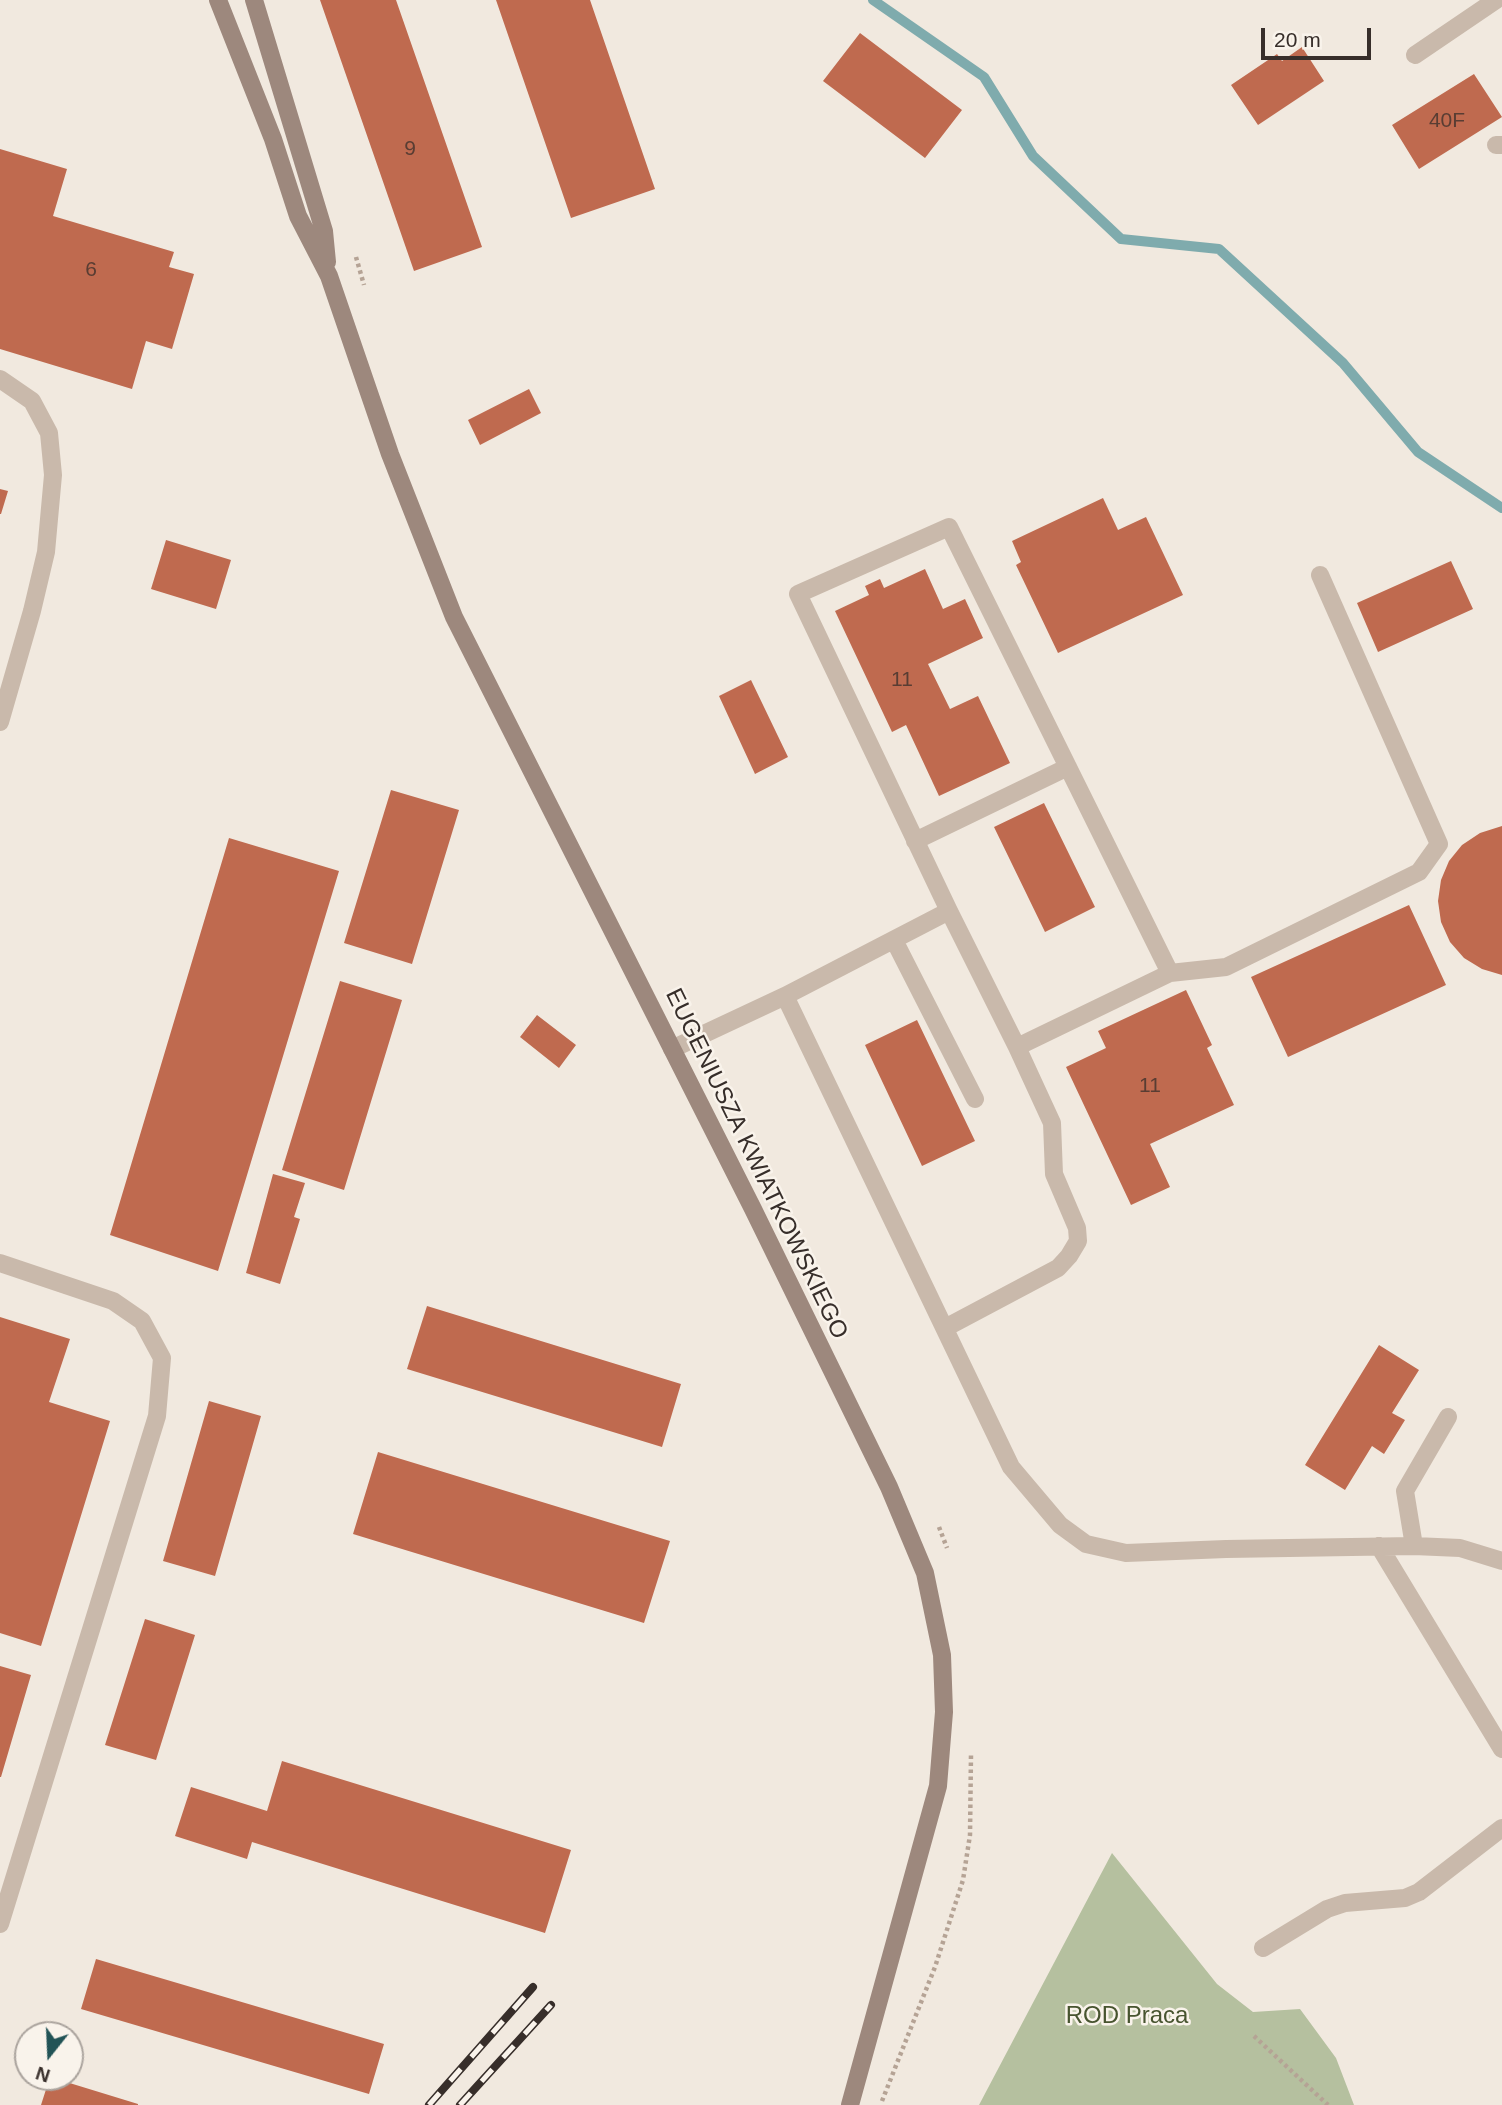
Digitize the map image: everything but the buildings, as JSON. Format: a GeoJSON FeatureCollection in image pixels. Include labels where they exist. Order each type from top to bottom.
{"type":"FeatureCollection","features":[{"type":"Feature","properties":{"kind":"street","name":"EUGENIUSZA KWIATKOWSKIEGO"},"geometry":{"type":"LineString","coordinates":[[218,0],[273,139],[298,216],[329,276],[390,454],[454,617],[889,1487],[925,1573],[942,1655],[944,1712],[938,1786],[850,2105]]}},
{"type":"Feature","properties":{"kind":"street","name":"EUGENIUSZA KWIATKOWSKIEGO"},"geometry":{"type":"LineString","coordinates":[[254,0],[324,231],[329,276]]}},
{"type":"Feature","properties":{"kind":"street"},"geometry":{"type":"LineString","coordinates":[[1415,55],[1496,0]]}},
{"type":"Feature","properties":{"kind":"street"},"geometry":{"type":"LineString","coordinates":[[0,379],[32,401],[49,433],[53,475],[46,552],[0,722]]}},
{"type":"Feature","properties":{"kind":"street"},"geometry":{"type":"LineString","coordinates":[[945,1328],[1058,1268],[1078,1241],[1077,1228],[1054,1174],[1052,1123],[798,594],[949,527],[1170,973]]}},
{"type":"Feature","properties":{"kind":"street"},"geometry":{"type":"LineString","coordinates":[[1017,1047],[1170,973],[1226,967],[1419,872],[1439,844],[1320,575]]}},
{"type":"Feature","properties":{"kind":"street"},"geometry":{"type":"LineString","coordinates":[[915,841],[1068,767]]}},
{"type":"Feature","properties":{"kind":"street"},"geometry":{"type":"LineString","coordinates":[[672,1049],[785,996],[948,911]]}},
{"type":"Feature","properties":{"kind":"street"},"geometry":{"type":"LineString","coordinates":[[894,940],[975,1099]]}},
{"type":"Feature","properties":{"kind":"street"},"geometry":{"type":"LineString","coordinates":[[785,996],[1011,1467],[1060,1525],[1086,1544],[1126,1553],[1414,1546],[1460,1548],[1502,1561]]}},
{"type":"Feature","properties":{"kind":"street"},"geometry":{"type":"LineString","coordinates":[[0,1263],[113,1301],[142,1321],[162,1359],[157,1416],[0,1924]]}},
{"type":"Feature","properties":{"kind":"street"},"geometry":{"type":"LineString","coordinates":[[1414,1546],[1405,1491],[1448,1418]]}},
{"type":"Feature","properties":{"kind":"street"},"geometry":{"type":"LineString","coordinates":[[1379,1546],[1502,1749]]}},
{"type":"Feature","properties":{"kind":"street"},"geometry":{"type":"LineString","coordinates":[[1263,1948],[1326,1909],[1345,1903],[1405,1898],[1419,1892],[1502,1828]]}},
{"type":"Feature","properties":{"kind":"path"},"geometry":{"type":"LineString","coordinates":[[352,246],[368,294]]}},
{"type":"Feature","properties":{"kind":"path"},"geometry":{"type":"LineString","coordinates":[[881,2105],[959,1893],[971,1835]]}},
{"type":"Feature","properties":{"kind":"path"},"geometry":{"type":"LineString","coordinates":[[1254,2036],[1328,2105]]}},
{"type":"Feature","properties":{"kind":"green space","name":"ROD Praca"},"geometry":{"type":"Polygon","coordinates":[[[1112,1853],[1217,1984],[1253,2012],[1300,2009],[1336,2058],[1354,2105],[979,2105],[1112,1853]]]}},
{"type":"Feature","properties":{"kind":"waterway"},"geometry":{"type":"LineString","coordinates":[[873,0],[984,77],[1033,156],[1121,239],[1219,249],[1343,363],[1418,452],[1502,508]]}},
{"type":"Feature","properties":{"kind":"railway"},"geometry":{"type":"LineString","coordinates":[[429,2105],[533,1987]]}},
{"type":"Feature","properties":{"kind":"railway"},"geometry":{"type":"LineString","coordinates":[[460,2105],[551,2005]]}}]}
